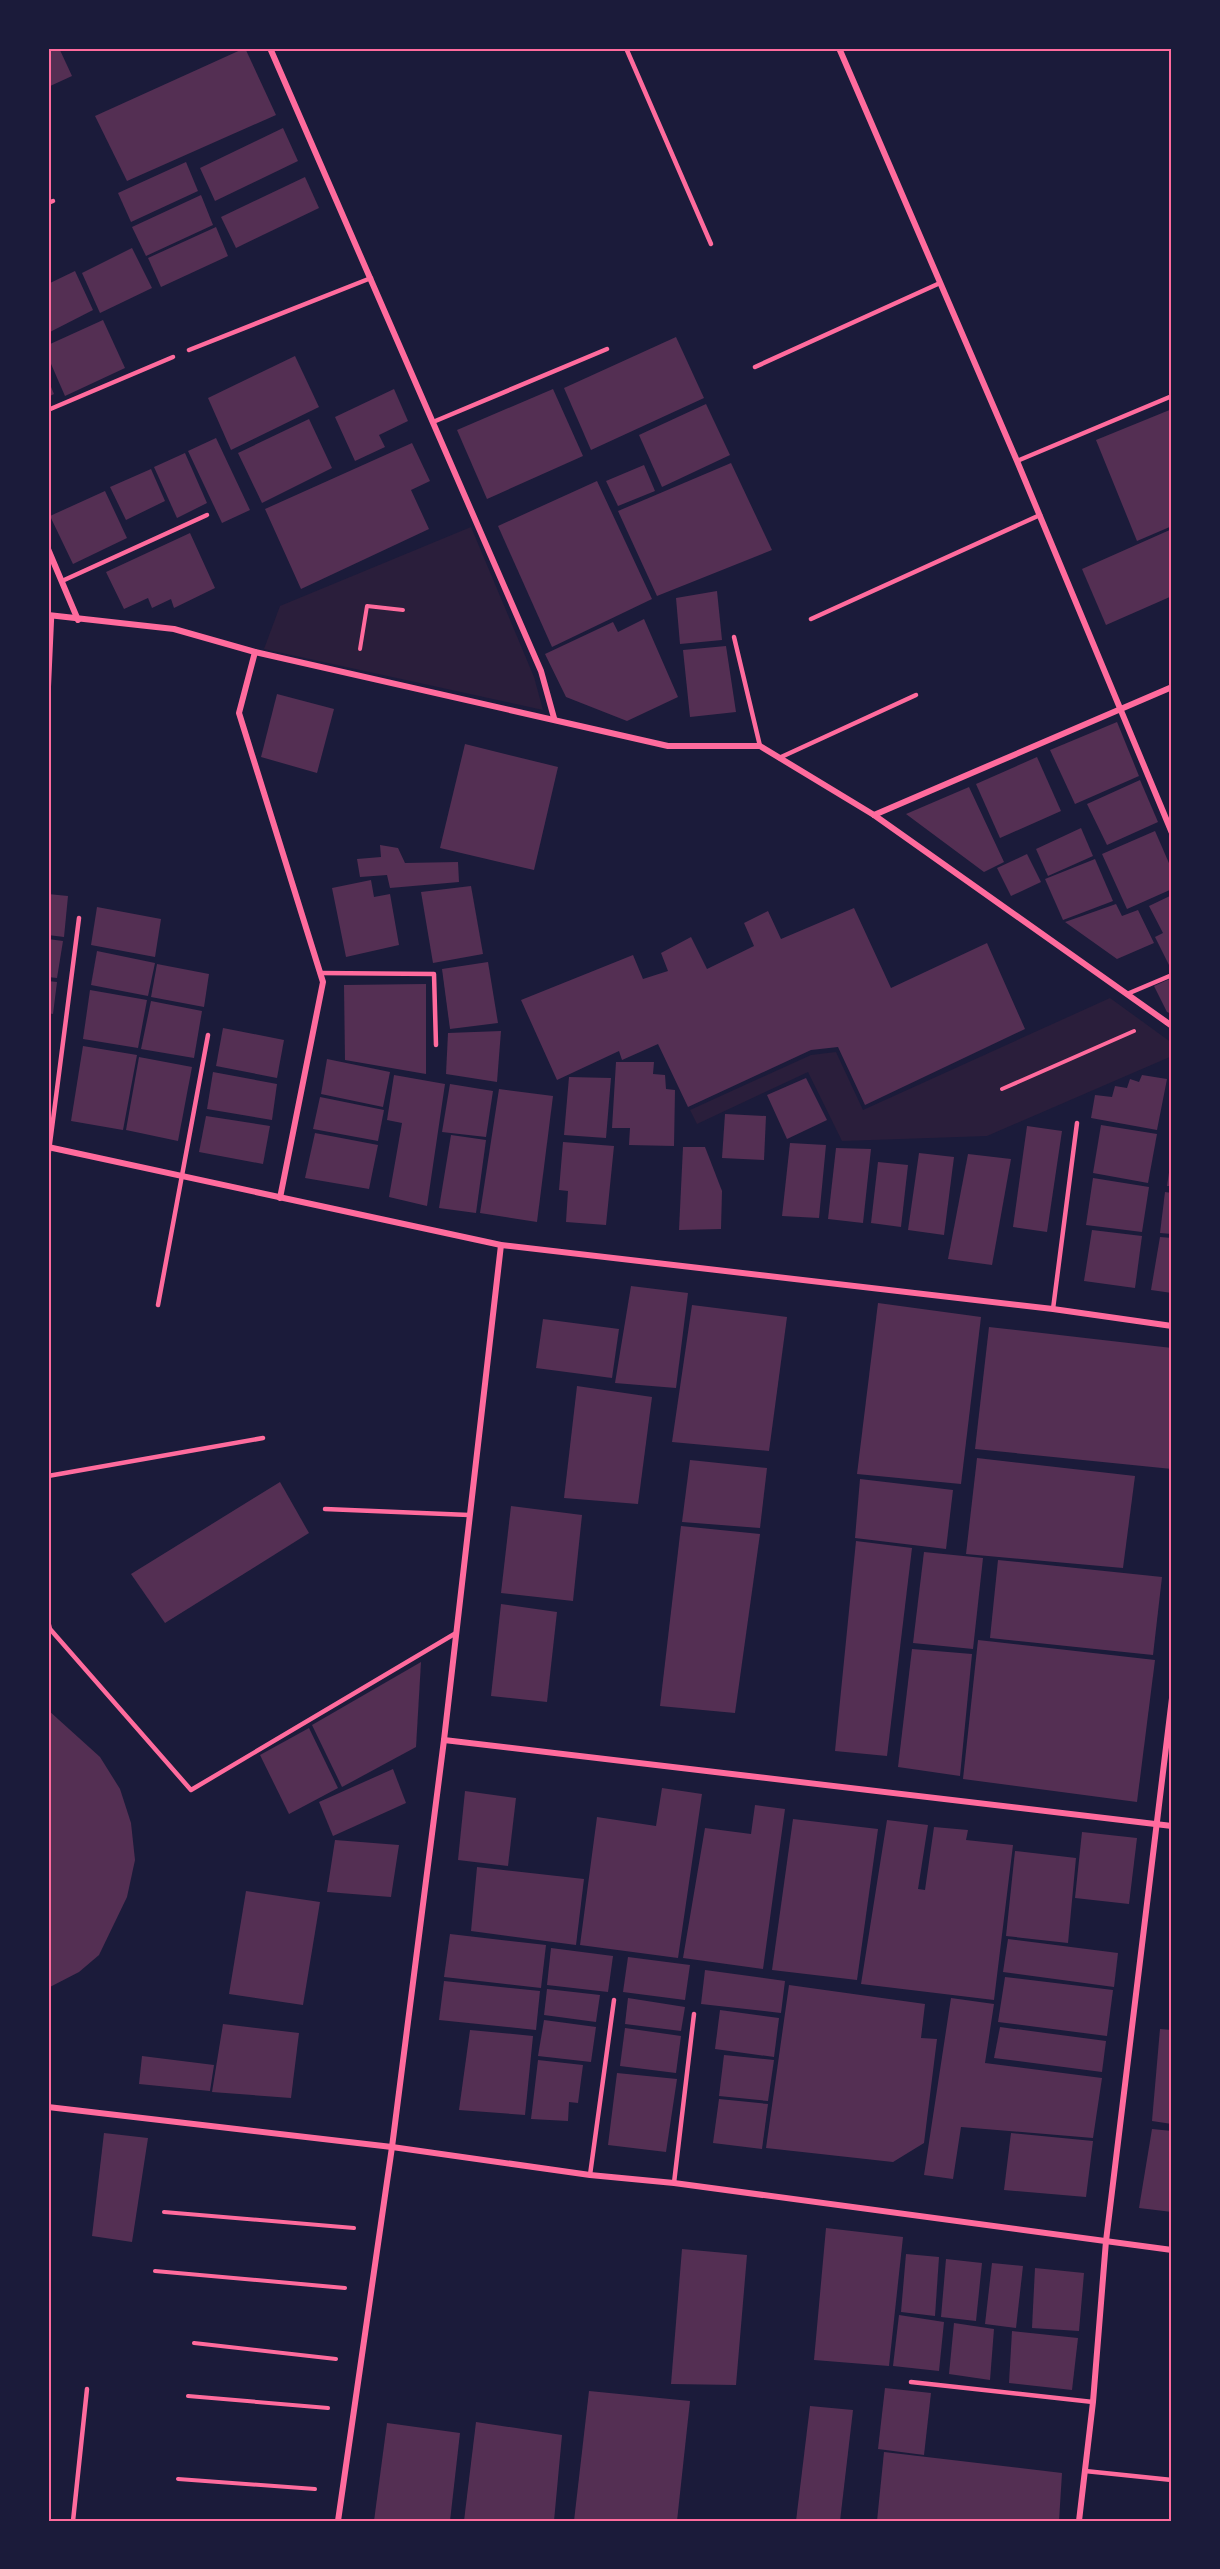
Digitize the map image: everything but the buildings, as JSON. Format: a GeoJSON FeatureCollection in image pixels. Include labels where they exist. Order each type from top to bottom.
{"type":"FeatureCollection","features":[{"type":"Feature","properties":{"kind":"street"},"geometry":{"type":"LineString","coordinates":[[270,48],[541,671],[554,718]]}},
{"type":"Feature","properties":{"kind":"street"},"geometry":{"type":"LineString","coordinates":[[839,48],[1040,515],[1172,834]]}},
{"type":"Feature","properties":{"kind":"street"},"geometry":{"type":"LineString","coordinates":[[48,549],[78,620]]}},
{"type":"Feature","properties":{"kind":"street"},"geometry":{"type":"LineString","coordinates":[[50,616],[174,629],[255,651],[668,746],[760,746],[874,815],[1172,1026]]}},
{"type":"Feature","properties":{"kind":"street"},"geometry":{"type":"LineString","coordinates":[[255,651],[239,713],[322,982],[280,1198]]}},
{"type":"Feature","properties":{"kind":"street"},"geometry":{"type":"LineString","coordinates":[[874,815],[1120,707],[1172,687]]}},
{"type":"Feature","properties":{"kind":"street"},"geometry":{"type":"LineString","coordinates":[[49,1147],[501,1245],[1053,1309],[1172,1326]]}},
{"type":"Feature","properties":{"kind":"street"},"geometry":{"type":"LineString","coordinates":[[338,2521],[392,2147],[444,1740],[501,1245]]}},
{"type":"Feature","properties":{"kind":"street"},"geometry":{"type":"LineString","coordinates":[[1079,2521],[1093,2402],[1106,2241],[1172,1698]]}},
{"type":"Feature","properties":{"kind":"street"},"geometry":{"type":"LineString","coordinates":[[444,1740],[1172,1826]]}},
{"type":"Feature","properties":{"kind":"street"},"geometry":{"type":"LineString","coordinates":[[48,2107],[392,2147],[590,2175],[674,2183],[1172,2250]]}},
{"type":"Feature","properties":{"kind":"lane"},"geometry":{"type":"LineString","coordinates":[[626,48],[711,244]]}},
{"type":"Feature","properties":{"kind":"lane"},"geometry":{"type":"LineString","coordinates":[[189,350],[371,277]]}},
{"type":"Feature","properties":{"kind":"lane"},"geometry":{"type":"LineString","coordinates":[[755,367],[940,283]]}},
{"type":"Feature","properties":{"kind":"lane"},"geometry":{"type":"LineString","coordinates":[[433,422],[607,349]]}},
{"type":"Feature","properties":{"kind":"lane"},"geometry":{"type":"LineString","coordinates":[[48,410],[173,357]]}},
{"type":"Feature","properties":{"kind":"lane"},"geometry":{"type":"LineString","coordinates":[[1017,461],[1172,396]]}},
{"type":"Feature","properties":{"kind":"lane"},"geometry":{"type":"LineString","coordinates":[[62,581],[207,515]]}},
{"type":"Feature","properties":{"kind":"lane"},"geometry":{"type":"LineString","coordinates":[[811,619],[1040,515]]}},
{"type":"Feature","properties":{"kind":"lane"},"geometry":{"type":"LineString","coordinates":[[48,703],[50,616]]}},
{"type":"Feature","properties":{"kind":"lane"},"geometry":{"type":"LineString","coordinates":[[734,637],[760,746]]}},
{"type":"Feature","properties":{"kind":"lane"},"geometry":{"type":"LineString","coordinates":[[779,758],[916,695]]}},
{"type":"Feature","properties":{"kind":"lane"},"geometry":{"type":"LineString","coordinates":[[48,1159],[79,918]]}},
{"type":"Feature","properties":{"kind":"lane"},"geometry":{"type":"LineString","coordinates":[[320,973],[434,974],[436,1045]]}},
{"type":"Feature","properties":{"kind":"lane"},"geometry":{"type":"LineString","coordinates":[[1127,994],[1172,975]]}},
{"type":"Feature","properties":{"kind":"lane"},"geometry":{"type":"LineString","coordinates":[[158,1305],[208,1035]]}},
{"type":"Feature","properties":{"kind":"lane"},"geometry":{"type":"LineString","coordinates":[[1053,1309],[1077,1123]]}},
{"type":"Feature","properties":{"kind":"lane"},"geometry":{"type":"LineString","coordinates":[[48,1476],[264,1438]]}},
{"type":"Feature","properties":{"kind":"lane"},"geometry":{"type":"LineString","coordinates":[[325,1509],[469,1515]]}},
{"type":"Feature","properties":{"kind":"lane"},"geometry":{"type":"LineString","coordinates":[[48,1621],[50,1629],[191,1790],[456,1633]]}},
{"type":"Feature","properties":{"kind":"lane"},"geometry":{"type":"LineString","coordinates":[[590,2175],[614,2000]]}},
{"type":"Feature","properties":{"kind":"lane"},"geometry":{"type":"LineString","coordinates":[[674,2183],[694,2014]]}},
{"type":"Feature","properties":{"kind":"lane"},"geometry":{"type":"LineString","coordinates":[[911,2382],[1093,2402]]}},
{"type":"Feature","properties":{"kind":"lane"},"geometry":{"type":"LineString","coordinates":[[73,2521],[87,2389]]}},
{"type":"Feature","properties":{"kind":"lane"},"geometry":{"type":"LineString","coordinates":[[1085,2471],[1172,2480]]}},
{"type":"Feature","properties":{"kind":"path"},"geometry":{"type":"LineString","coordinates":[[356,674],[367,606],[403,610]]}},
{"type":"Feature","properties":{"kind":"path"},"geometry":{"type":"LineString","coordinates":[[1002,1089],[1162,1019]]}},
{"type":"Feature","properties":{"kind":"path"},"geometry":{"type":"LineString","coordinates":[[164,2212],[380,2231]]}},
{"type":"Feature","properties":{"kind":"path"},"geometry":{"type":"LineString","coordinates":[[155,2271],[371,2290]]}},
{"type":"Feature","properties":{"kind":"path"},"geometry":{"type":"LineString","coordinates":[[194,2343],[360,2361]]}},
{"type":"Feature","properties":{"kind":"path"},"geometry":{"type":"LineString","coordinates":[[188,2396],[354,2410]]}},
{"type":"Feature","properties":{"kind":"path"},"geometry":{"type":"LineString","coordinates":[[178,2479],[342,2490]]}},
{"type":"Feature","properties":{"kind":"shaded area"},"geometry":{"type":"Polygon","coordinates":[[[471,527],[534,677],[543,710],[264,649],[280,606],[471,527]]]}},
{"type":"Feature","properties":{"kind":"shaded area"},"geometry":{"type":"Polygon","coordinates":[[[1110,998],[1172,1043],[1172,1056],[987,1136],[842,1141],[808,1072],[697,1124],[690,1110],[811,1055],[836,1052],[863,1110],[1110,998]]]}}]}
